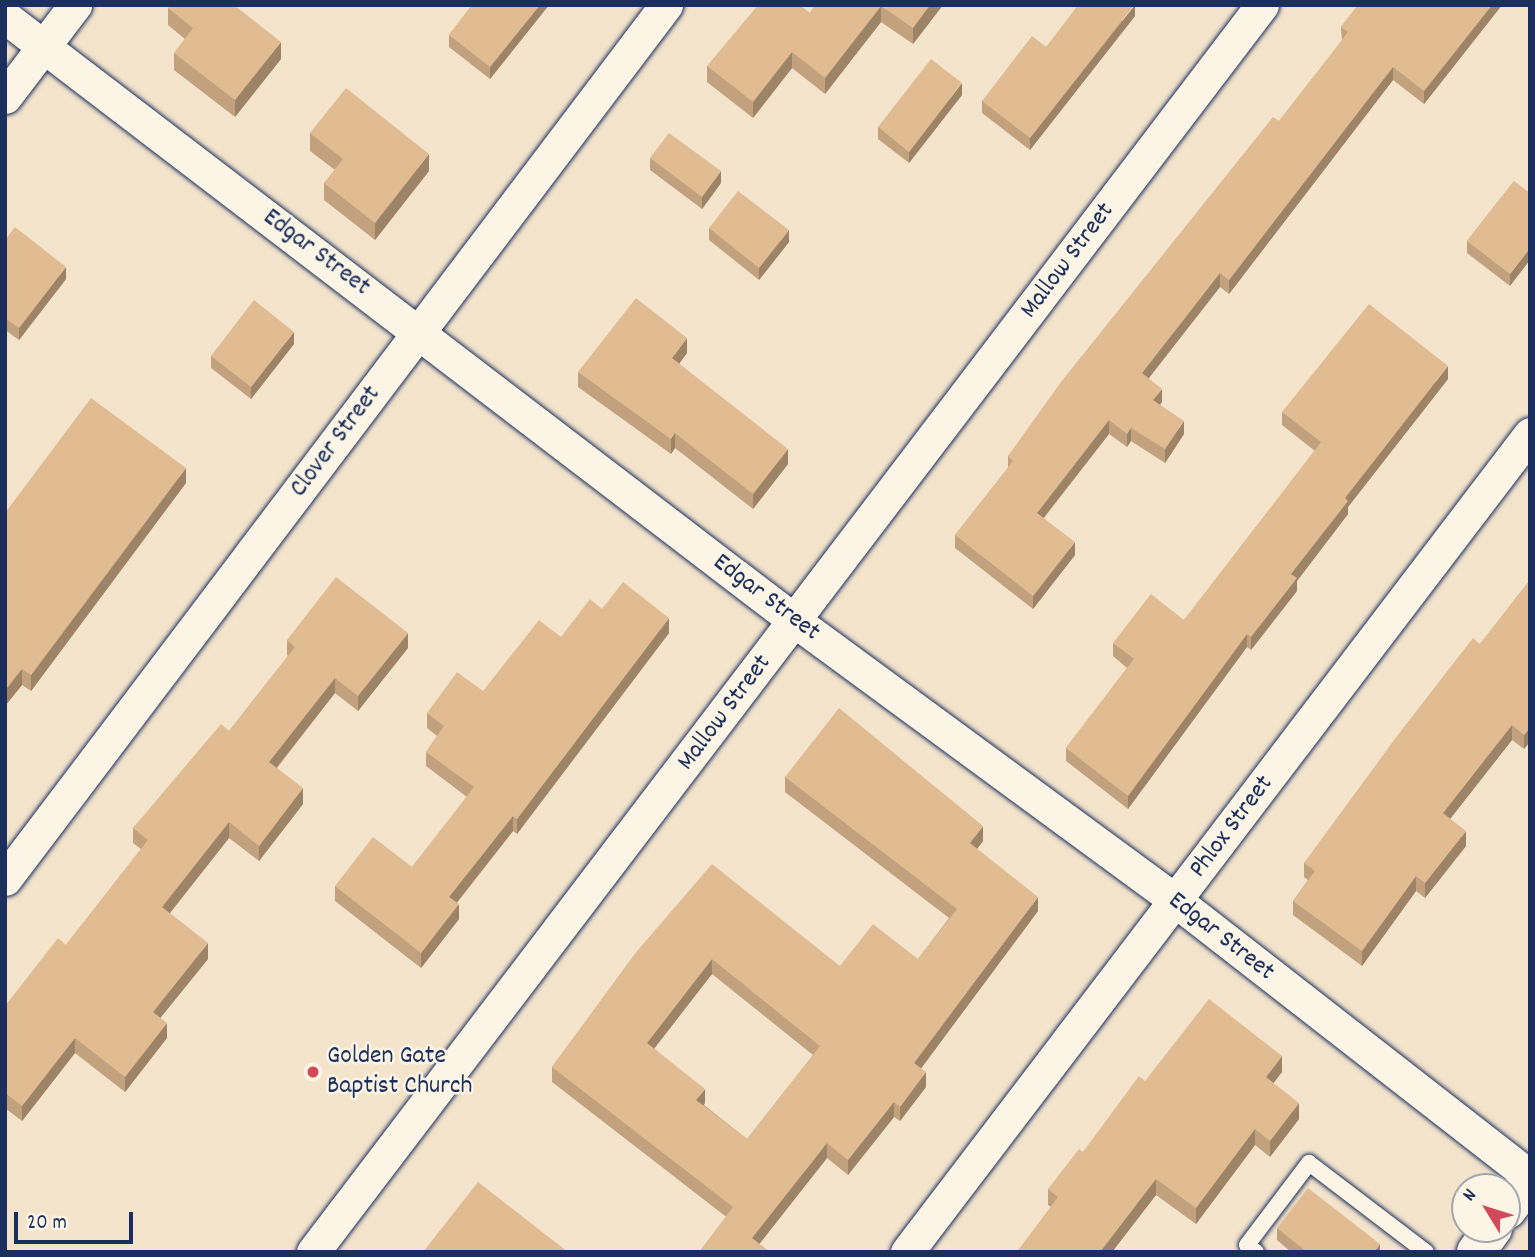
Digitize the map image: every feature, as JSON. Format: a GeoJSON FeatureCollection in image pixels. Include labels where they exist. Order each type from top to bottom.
{"type":"FeatureCollection","features":[{"type":"Feature","properties":{"kind":"street"},"geometry":{"type":"LineString","coordinates":[[5,97],[75,5]]}},
{"type":"Feature","properties":{"kind":"street","name":"Clover Street"},"geometry":{"type":"LineString","coordinates":[[5,878],[666,5]]}},
{"type":"Feature","properties":{"kind":"street","name":"Mallow Street"},"geometry":{"type":"LineString","coordinates":[[313,1252],[1262,5]]}},
{"type":"Feature","properties":{"kind":"street","name":"Edgar Street"},"geometry":{"type":"LineString","coordinates":[[5,17],[795,621],[1176,901],[1530,1179]]}},
{"type":"Feature","properties":{"kind":"street","name":"Phlox Street"},"geometry":{"type":"LineString","coordinates":[[907,1252],[1530,434]]}},
{"type":"Feature","properties":{"kind":"lane"},"geometry":{"type":"LineString","coordinates":[[1256,1252],[1247,1245],[1309,1163],[1426,1252]]}},
{"type":"Feature","properties":{"kind":"building"},"geometry":{"type":"Polygon","coordinates":[[[170,5],[234,5],[281,42],[235,100],[174,53],[193,28],[168,8],[170,5]]]}},
{"type":"Feature","properties":{"kind":"building"},"geometry":{"type":"Polygon","coordinates":[[[472,5],[540,5],[490,67],[449,35],[472,5]]]}},
{"type":"Feature","properties":{"kind":"building"},"geometry":{"type":"Polygon","coordinates":[[[758,5],[800,5],[810,13],[815,5],[930,5],[913,28],[881,6],[825,78],[792,52],[753,102],[707,66],[758,5]]]}},
{"type":"Feature","properties":{"kind":"building"},"geometry":{"type":"Polygon","coordinates":[[[1078,5],[1134,5],[1030,138],[982,101],[1032,36],[1046,47],[1078,5]]]}},
{"type":"Feature","properties":{"kind":"building"},"geometry":{"type":"Polygon","coordinates":[[[1358,5],[1492,5],[1424,91],[1393,67],[1229,280],[1220,273],[1142,373],[1162,389],[1153,400],[1184,421],[1165,449],[1131,428],[1127,434],[1109,420],[1037,513],[1075,542],[1033,596],[955,535],[1013,461],[1008,456],[1061,382],[1273,117],[1279,121],[1348,32],[1341,27],[1358,5]]]}},
{"type":"Feature","properties":{"kind":"building"},"geometry":{"type":"Polygon","coordinates":[[[931,59],[962,83],[909,152],[878,127],[931,59]]]}},
{"type":"Feature","properties":{"kind":"building"},"geometry":{"type":"Polygon","coordinates":[[[346,88],[429,154],[375,223],[324,183],[343,159],[310,133],[346,88]]]}},
{"type":"Feature","properties":{"kind":"building"},"geometry":{"type":"Polygon","coordinates":[[[669,133],[721,171],[702,197],[650,158],[669,133]]]}},
{"type":"Feature","properties":{"kind":"building"},"geometry":{"type":"Polygon","coordinates":[[[1514,181],[1530,193],[1530,248],[1510,274],[1467,241],[1514,181]]]}},
{"type":"Feature","properties":{"kind":"building"},"geometry":{"type":"Polygon","coordinates":[[[738,191],[789,230],[759,268],[709,228],[738,191]]]}},
{"type":"Feature","properties":{"kind":"building"},"geometry":{"type":"Polygon","coordinates":[[[15,227],[66,267],[19,328],[5,318],[5,240],[15,227]]]}},
{"type":"Feature","properties":{"kind":"building"},"geometry":{"type":"Polygon","coordinates":[[[636,298],[687,338],[672,358],[788,449],[753,494],[675,433],[671,439],[578,372],[636,298]]]}},
{"type":"Feature","properties":{"kind":"building"},"geometry":{"type":"Polygon","coordinates":[[[254,300],[294,332],[251,387],[211,356],[254,300]]]}},
{"type":"Feature","properties":{"kind":"building"},"geometry":{"type":"Polygon","coordinates":[[[1369,304],[1448,366],[1345,498],[1348,501],[1291,574],[1297,578],[1251,637],[1247,634],[1128,796],[1066,748],[1134,659],[1113,643],[1151,594],[1184,620],[1321,442],[1282,412],[1369,304]]]}},
{"type":"Feature","properties":{"kind":"building"},"geometry":{"type":"Polygon","coordinates":[[[91,398],[186,468],[31,675],[22,669],[5,690],[5,513],[91,398]]]}},
{"type":"Feature","properties":{"kind":"building"},"geometry":{"type":"Polygon","coordinates":[[[336,577],[408,633],[358,696],[335,678],[269,762],[303,788],[259,846],[229,822],[162,907],[208,943],[153,1012],[167,1023],[125,1077],[75,1038],[22,1106],[5,1093],[5,1006],[58,938],[66,945],[148,840],[133,828],[221,724],[229,731],[295,647],[287,640],[336,577]]]}},
{"type":"Feature","properties":{"kind":"building"},"geometry":{"type":"Polygon","coordinates":[[[1530,580],[1530,727],[1524,735],[1512,725],[1443,813],[1466,831],[1425,883],[1416,876],[1362,951],[1293,901],[1315,871],[1304,863],[1473,638],[1480,644],[1530,580]]]}},
{"type":"Feature","properties":{"kind":"building"},"geometry":{"type":"Polygon","coordinates":[[[623,582],[669,618],[517,819],[513,816],[449,897],[459,904],[421,953],[335,886],[373,837],[412,867],[474,787],[426,752],[444,726],[427,713],[457,672],[483,691],[539,620],[561,637],[590,599],[602,609],[623,582]]]}},
{"type":"Feature","properties":{"kind":"building"},"geometry":{"type":"Polygon","coordinates":[[[839,708],[983,826],[970,843],[1038,897],[914,1063],[926,1072],[900,1107],[894,1102],[848,1160],[827,1143],[752,1238],[770,1252],[699,1252],[733,1207],[552,1067],[638,950],[712,864],[840,966],[873,924],[918,959],[957,909],[785,777],[839,708]],[[712,959],[647,1043],[705,1089],[696,1100],[747,1139],[820,1046],[712,959]]]}},
{"type":"Feature","properties":{"kind":"building"},"geometry":{"type":"Polygon","coordinates":[[[1209,999],[1282,1056],[1266,1077],[1299,1103],[1270,1141],[1255,1129],[1196,1208],[1156,1179],[1100,1252],[1017,1252],[1058,1197],[1048,1189],[1079,1149],[1083,1152],[1139,1076],[1145,1081],[1209,999]]]}},
{"type":"Feature","properties":{"kind":"building"},"geometry":{"type":"Polygon","coordinates":[[[478,1182],[568,1252],[423,1252],[478,1182]]]}},
{"type":"Feature","properties":{"kind":"building"},"geometry":{"type":"Polygon","coordinates":[[[1308,1188],[1380,1244],[1374,1252],[1307,1252],[1277,1228],[1308,1188]]]}},
{"type":"Feature","properties":{"kind":"place","name":"Golden Gate Baptist Church"},"geometry":{"type":"Point","coordinates":[313,1072]}}]}
